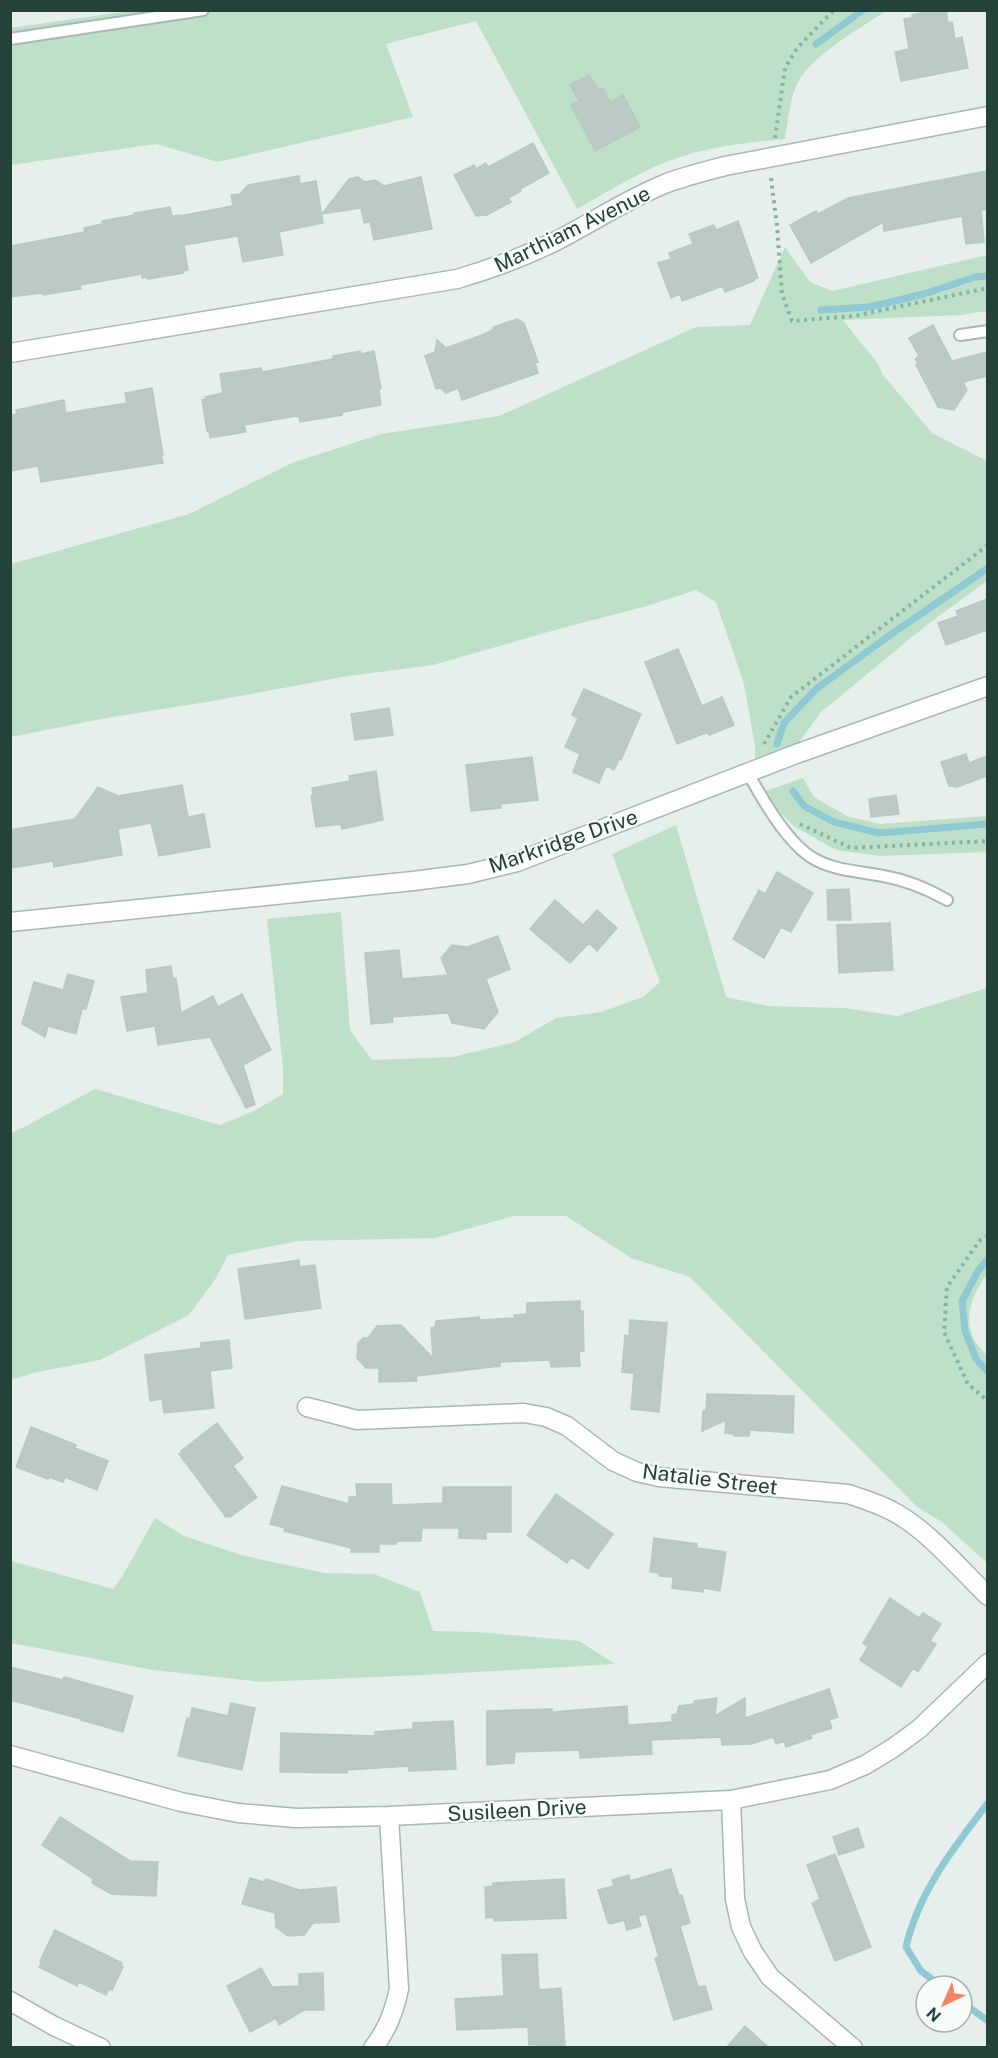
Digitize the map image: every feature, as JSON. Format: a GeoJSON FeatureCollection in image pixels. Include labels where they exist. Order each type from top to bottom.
{"type":"FeatureCollection","features":[{"type":"Feature","properties":{"kind":"street","name":"Marthiam Avenue"},"geometry":{"type":"LineString","coordinates":[[10,353],[457,279],[487,271],[553,242],[666,184],[725,166],[987,116]]}},
{"type":"Feature","properties":{"kind":"street","name":"Markridge Drive"},"geometry":{"type":"LineString","coordinates":[[10,922],[468,874],[517,862],[748,773],[987,686]]}},
{"type":"Feature","properties":{"kind":"street","name":"Natalie Street"},"geometry":{"type":"LineString","coordinates":[[307,1407],[357,1420],[524,1413],[546,1417],[567,1426],[613,1461],[637,1472],[659,1477],[848,1494],[876,1503],[901,1515],[922,1532],[987,1596]]}},
{"type":"Feature","properties":{"kind":"street","name":"Susileen Drive"},"geometry":{"type":"LineString","coordinates":[[10,1755],[181,1802],[238,1813],[296,1818],[389,1816],[731,1800],[830,1780],[865,1765],[919,1729],[987,1663]]}},
{"type":"Feature","properties":{"kind":"street"},"geometry":{"type":"LineString","coordinates":[[731,1800],[735,1899],[741,1927],[753,1953],[770,1977],[854,2048]]}},
{"type":"Feature","properties":{"kind":"street"},"geometry":{"type":"LineString","coordinates":[[373,2048],[384,2034],[394,2013],[399,1989],[389,1816]]}},
{"type":"Feature","properties":{"kind":"street"},"geometry":{"type":"LineString","coordinates":[[10,2001],[54,2026],[101,2048]]}},
{"type":"Feature","properties":{"kind":"lane"},"geometry":{"type":"LineString","coordinates":[[10,39],[203,10]]}},
{"type":"Feature","properties":{"kind":"lane"},"geometry":{"type":"LineString","coordinates":[[960,335],[987,331]]}},
{"type":"Feature","properties":{"kind":"lane"},"geometry":{"type":"LineString","coordinates":[[748,773],[776,819],[800,848],[812,858],[835,868],[885,876],[923,886],[947,900]]}},
{"type":"Feature","properties":{"kind":"path"},"geometry":{"type":"LineString","coordinates":[[834,10],[798,47],[785,68],[771,158],[771,185],[777,226],[782,294],[792,321],[854,316],[987,288]]}},
{"type":"Feature","properties":{"kind":"path"},"geometry":{"type":"LineString","coordinates":[[987,1236],[980,1240],[947,1287],[944,1332],[968,1384],[987,1401]]}},
{"type":"Feature","properties":{"kind":"green space"},"geometry":{"type":"Polygon","coordinates":[[[136,10],[886,11],[834,45],[801,77],[791,101],[785,139],[718,147],[686,155],[654,167],[577,209],[476,21],[386,44],[413,117],[218,162],[156,144],[11,165],[10,28],[136,10]]]}},
{"type":"Feature","properties":{"kind":"green space"},"geometry":{"type":"Polygon","coordinates":[[[785,247],[810,282],[832,291],[987,255],[987,311],[961,315],[843,320],[878,364],[883,375],[932,433],[987,461],[987,581],[928,624],[821,712],[798,744],[755,760],[755,746],[744,684],[716,602],[696,590],[647,606],[433,665],[348,676],[11,737],[11,564],[189,514],[292,463],[381,434],[499,416],[696,327],[750,325],[785,247]]]}},
{"type":"Feature","properties":{"kind":"green space"},"geometry":{"type":"Polygon","coordinates":[[[803,778],[814,797],[847,816],[880,824],[987,816],[987,852],[879,856],[836,850],[795,827],[760,793],[803,778]]]}},
{"type":"Feature","properties":{"kind":"green space"},"geometry":{"type":"Polygon","coordinates":[[[676,825],[726,997],[767,1006],[844,1008],[897,1016],[987,988],[987,1275],[974,1297],[969,1324],[976,1343],[987,1355],[987,1563],[942,1522],[917,1507],[690,1277],[631,1258],[566,1216],[514,1216],[435,1238],[299,1241],[228,1255],[216,1278],[189,1315],[100,1360],[33,1373],[11,1380],[11,1133],[95,1089],[220,1125],[254,1111],[283,1094],[283,1068],[267,919],[341,912],[350,1030],[372,1060],[453,1057],[515,1042],[556,1018],[601,1012],[643,997],[660,982],[612,854],[676,825]]]}},
{"type":"Feature","properties":{"kind":"green space"},"geometry":{"type":"Polygon","coordinates":[[[155,1518],[184,1536],[245,1556],[324,1573],[374,1574],[420,1592],[433,1631],[477,1632],[579,1641],[615,1664],[262,1682],[153,1670],[11,1643],[11,1561],[113,1589],[155,1518]]]}},
{"type":"Feature","properties":{"kind":"building"},"geometry":{"type":"Polygon","coordinates":[[[933,10],[946,10],[948,23],[952,22],[955,39],[962,37],[968,68],[901,81],[895,52],[909,49],[904,19],[933,10]]]}},
{"type":"Feature","properties":{"kind":"building"},"geometry":{"type":"Polygon","coordinates":[[[589,75],[598,90],[603,88],[610,102],[623,95],[640,127],[595,151],[571,105],[579,101],[570,85],[589,75]]]}},
{"type":"Feature","properties":{"kind":"building"},"geometry":{"type":"Polygon","coordinates":[[[533,143],[549,173],[508,198],[511,202],[487,215],[476,216],[454,175],[474,165],[476,169],[486,163],[488,167],[533,143]]]}},
{"type":"Feature","properties":{"kind":"building"},"geometry":{"type":"Polygon","coordinates":[[[987,171],[987,209],[981,210],[984,242],[966,244],[962,216],[884,231],[883,222],[811,263],[790,225],[816,211],[818,214],[848,198],[987,171]]]}},
{"type":"Feature","properties":{"kind":"building"},"geometry":{"type":"Polygon","coordinates":[[[299,176],[300,184],[316,181],[323,223],[279,232],[283,255],[243,262],[238,236],[184,245],[188,270],[183,273],[148,279],[148,277],[142,278],[142,274],[80,285],[81,289],[10,297],[10,246],[85,232],[84,228],[102,224],[102,221],[135,215],[134,213],[170,207],[172,216],[233,206],[231,195],[240,194],[248,185],[299,176]]]}},
{"type":"Feature","properties":{"kind":"building"},"geometry":{"type":"Polygon","coordinates":[[[358,177],[365,182],[375,180],[384,186],[421,177],[432,229],[374,240],[370,222],[364,223],[361,208],[322,214],[349,179],[358,177]]]}},
{"type":"Feature","properties":{"kind":"building"},"geometry":{"type":"Polygon","coordinates":[[[738,221],[758,278],[725,292],[723,286],[682,301],[680,294],[671,298],[658,263],[671,259],[669,253],[693,244],[689,234],[714,225],[716,230],[738,221]]]}},
{"type":"Feature","properties":{"kind":"building"},"geometry":{"type":"Polygon","coordinates":[[[517,319],[524,323],[538,362],[535,363],[538,373],[462,400],[458,388],[446,393],[441,388],[436,389],[425,356],[435,352],[437,340],[446,348],[517,319]]]}},
{"type":"Feature","properties":{"kind":"building"},"geometry":{"type":"Polygon","coordinates":[[[933,325],[952,361],[987,352],[987,376],[963,382],[967,390],[954,410],[938,407],[916,365],[918,364],[915,359],[919,356],[909,338],[933,325]]]}},
{"type":"Feature","properties":{"kind":"building"},"geometry":{"type":"Polygon","coordinates":[[[360,351],[361,354],[374,351],[381,388],[379,390],[381,405],[300,422],[299,417],[296,416],[244,425],[246,432],[210,438],[202,400],[206,399],[205,397],[223,393],[220,374],[261,368],[262,372],[333,359],[333,356],[360,351]]]}},
{"type":"Feature","properties":{"kind":"building"},"geometry":{"type":"Polygon","coordinates":[[[152,388],[163,463],[41,482],[38,466],[10,471],[10,415],[17,414],[16,410],[64,400],[66,413],[127,403],[125,393],[152,388]]]}},
{"type":"Feature","properties":{"kind":"building"},"geometry":{"type":"Polygon","coordinates":[[[987,599],[987,630],[946,645],[938,623],[958,616],[956,611],[987,599]]]}},
{"type":"Feature","properties":{"kind":"building"},"geometry":{"type":"Polygon","coordinates":[[[678,649],[702,706],[722,697],[734,725],[677,744],[645,662],[678,649]]]}},
{"type":"Feature","properties":{"kind":"building"},"geometry":{"type":"Polygon","coordinates":[[[584,689],[641,714],[621,760],[619,759],[614,770],[606,766],[599,783],[573,772],[580,754],[565,747],[578,718],[572,715],[584,689]]]}},
{"type":"Feature","properties":{"kind":"building"},"geometry":{"type":"Polygon","coordinates":[[[389,708],[393,735],[355,740],[351,714],[389,708]]]}},
{"type":"Feature","properties":{"kind":"building"},"geometry":{"type":"Polygon","coordinates":[[[966,754],[969,763],[987,756],[987,776],[957,787],[949,786],[941,762],[966,754]]]}},
{"type":"Feature","properties":{"kind":"building"},"geometry":{"type":"Polygon","coordinates":[[[532,757],[538,800],[500,804],[501,808],[471,811],[466,765],[532,757]]]}},
{"type":"Feature","properties":{"kind":"building"},"geometry":{"type":"Polygon","coordinates":[[[376,771],[383,820],[342,829],[341,824],[316,827],[311,796],[313,795],[312,788],[350,781],[349,776],[376,771]]]}},
{"type":"Feature","properties":{"kind":"building"},"geometry":{"type":"Polygon","coordinates":[[[182,785],[188,817],[204,814],[210,847],[159,856],[151,823],[118,829],[122,855],[54,867],[53,861],[10,868],[10,830],[75,819],[98,787],[118,796],[182,785]]]}},
{"type":"Feature","properties":{"kind":"building"},"geometry":{"type":"Polygon","coordinates":[[[896,795],[899,814],[871,817],[869,799],[896,795]]]}},
{"type":"Feature","properties":{"kind":"building"},"geometry":{"type":"Polygon","coordinates":[[[777,872],[813,893],[791,932],[781,927],[764,958],[733,939],[759,890],[765,894],[777,872]]]}},
{"type":"Feature","properties":{"kind":"building"},"geometry":{"type":"Polygon","coordinates":[[[849,889],[851,920],[828,920],[827,890],[849,889]]]}},
{"type":"Feature","properties":{"kind":"building"},"geometry":{"type":"Polygon","coordinates":[[[555,900],[583,925],[597,910],[617,928],[597,951],[589,943],[570,963],[530,929],[555,900]]]}},
{"type":"Feature","properties":{"kind":"building"},"geometry":{"type":"Polygon","coordinates":[[[890,923],[893,970],[839,973],[837,925],[890,923]]]}},
{"type":"Feature","properties":{"kind":"building"},"geometry":{"type":"Polygon","coordinates":[[[498,936],[510,969],[486,979],[498,1012],[484,1029],[452,1023],[448,1013],[392,1017],[393,1022],[371,1024],[365,953],[399,950],[402,979],[448,975],[441,958],[452,945],[467,947],[498,936]]]}},
{"type":"Feature","properties":{"kind":"building"},"geometry":{"type":"Polygon","coordinates":[[[171,966],[173,979],[176,978],[181,1013],[213,996],[218,1007],[242,994],[271,1050],[243,1065],[255,1104],[246,1108],[210,1037],[158,1045],[155,1026],[127,1031],[121,997],[148,993],[146,970],[171,966]]]}},
{"type":"Feature","properties":{"kind":"building"},"geometry":{"type":"Polygon","coordinates":[[[68,974],[94,981],[86,1009],[82,1009],[76,1034],[48,1026],[45,1037],[22,1024],[34,982],[63,990],[68,974]]]}},
{"type":"Feature","properties":{"kind":"building"},"geometry":{"type":"Polygon","coordinates":[[[299,1260],[300,1267],[315,1265],[321,1308],[245,1319],[238,1269],[299,1260]]]}},
{"type":"Feature","properties":{"kind":"building"},"geometry":{"type":"Polygon","coordinates":[[[580,1301],[580,1311],[583,1311],[584,1351],[579,1351],[580,1366],[551,1367],[550,1360],[500,1362],[500,1366],[416,1376],[417,1381],[379,1382],[379,1368],[366,1368],[357,1358],[358,1343],[363,1338],[368,1338],[377,1326],[401,1325],[433,1358],[431,1328],[435,1327],[436,1321],[479,1317],[480,1320],[515,1318],[514,1315],[527,1314],[527,1303],[580,1301]]]}},
{"type":"Feature","properties":{"kind":"building"},"geometry":{"type":"Polygon","coordinates":[[[630,1320],[667,1323],[659,1412],[631,1409],[634,1373],[622,1372],[625,1335],[629,1336],[630,1320]]]}},
{"type":"Feature","properties":{"kind":"building"},"geometry":{"type":"Polygon","coordinates":[[[229,1340],[232,1368],[210,1371],[214,1408],[164,1413],[162,1399],[150,1401],[145,1355],[201,1348],[201,1343],[229,1340]]]}},
{"type":"Feature","properties":{"kind":"building"},"geometry":{"type":"Polygon","coordinates":[[[707,1394],[794,1396],[793,1433],[750,1430],[749,1436],[734,1436],[734,1434],[725,1433],[726,1420],[702,1431],[707,1394]]]}},
{"type":"Feature","properties":{"kind":"building"},"geometry":{"type":"Polygon","coordinates":[[[217,1423],[243,1458],[233,1466],[257,1497],[230,1517],[226,1517],[179,1454],[217,1423]]]}},
{"type":"Feature","properties":{"kind":"building"},"geometry":{"type":"Polygon","coordinates":[[[31,1427],[108,1461],[97,1490],[65,1477],[63,1482],[49,1477],[48,1479],[16,1467],[31,1427]]]}},
{"type":"Feature","properties":{"kind":"building"},"geometry":{"type":"Polygon","coordinates":[[[356,1484],[391,1484],[392,1505],[443,1503],[443,1487],[511,1487],[511,1532],[486,1532],[486,1539],[459,1538],[459,1528],[422,1528],[421,1541],[379,1544],[379,1552],[351,1552],[351,1548],[284,1531],[285,1528],[270,1524],[282,1486],[349,1504],[349,1497],[357,1497],[356,1484]]]}},
{"type":"Feature","properties":{"kind":"building"},"geometry":{"type":"Polygon","coordinates":[[[556,1494],[613,1534],[588,1569],[571,1557],[567,1563],[527,1535],[556,1494]]]}},
{"type":"Feature","properties":{"kind":"building"},"geometry":{"type":"Polygon","coordinates":[[[654,1538],[697,1544],[697,1548],[726,1552],[720,1591],[703,1588],[703,1592],[672,1588],[673,1577],[659,1576],[659,1573],[650,1572],[654,1538]]]}},
{"type":"Feature","properties":{"kind":"building"},"geometry":{"type":"Polygon","coordinates":[[[890,1598],[919,1618],[923,1613],[941,1624],[930,1641],[936,1644],[918,1672],[913,1668],[901,1687],[860,1660],[868,1647],[863,1643],[890,1598]]]}},
{"type":"Feature","properties":{"kind":"building"},"geometry":{"type":"Polygon","coordinates":[[[10,1667],[63,1680],[64,1677],[133,1696],[123,1732],[10,1700],[10,1667]]]}},
{"type":"Feature","properties":{"kind":"building"},"geometry":{"type":"Polygon","coordinates":[[[829,1689],[838,1717],[829,1720],[832,1728],[810,1735],[812,1738],[786,1747],[784,1741],[776,1744],[773,1737],[751,1744],[722,1745],[721,1737],[651,1740],[652,1754],[580,1758],[579,1750],[515,1752],[514,1763],[487,1765],[487,1711],[552,1709],[552,1712],[627,1706],[628,1725],[672,1722],[672,1715],[677,1714],[679,1706],[694,1704],[694,1701],[717,1698],[715,1716],[745,1698],[745,1718],[829,1689]]]}},
{"type":"Feature","properties":{"kind":"building"},"geometry":{"type":"Polygon","coordinates":[[[231,1703],[255,1708],[242,1770],[178,1756],[187,1718],[190,1719],[192,1708],[228,1716],[231,1703]]]}},
{"type":"Feature","properties":{"kind":"building"},"geometry":{"type":"Polygon","coordinates":[[[453,1721],[456,1769],[409,1771],[409,1766],[347,1770],[347,1773],[280,1772],[281,1733],[375,1736],[375,1732],[413,1729],[413,1723],[453,1721]]]}},
{"type":"Feature","properties":{"kind":"building"},"geometry":{"type":"Polygon","coordinates":[[[60,1817],[130,1861],[158,1862],[156,1896],[111,1894],[92,1883],[93,1879],[42,1845],[60,1817]]]}},
{"type":"Feature","properties":{"kind":"building"},"geometry":{"type":"Polygon","coordinates":[[[858,1828],[864,1847],[839,1855],[833,1837],[858,1828]]]}},
{"type":"Feature","properties":{"kind":"building"},"geometry":{"type":"Polygon","coordinates":[[[835,1854],[871,1947],[835,1961],[812,1903],[820,1899],[807,1865],[835,1854]]]}},
{"type":"Feature","properties":{"kind":"building"},"geometry":{"type":"Polygon","coordinates":[[[671,1869],[690,1923],[680,1926],[698,1987],[705,1986],[712,2009],[674,2020],[655,1958],[659,1957],[646,1914],[638,1916],[641,1926],[627,1930],[624,1920],[608,1923],[598,1890],[614,1886],[612,1880],[629,1875],[630,1881],[671,1869]]]}},
{"type":"Feature","properties":{"kind":"building"},"geometry":{"type":"Polygon","coordinates":[[[250,1878],[264,1882],[266,1879],[299,1890],[336,1887],[339,1922],[313,1923],[304,1935],[288,1936],[276,1927],[275,1913],[242,1904],[250,1878]]]}},
{"type":"Feature","properties":{"kind":"building"},"geometry":{"type":"Polygon","coordinates":[[[564,1879],[566,1918],[494,1921],[494,1917],[486,1918],[485,1887],[493,1886],[493,1883],[564,1879]]]}},
{"type":"Feature","properties":{"kind":"building"},"geometry":{"type":"Polygon","coordinates":[[[55,1930],[122,1963],[123,1967],[112,1990],[109,1989],[106,1995],[79,1982],[77,1986],[39,1967],[55,1930]]]}},
{"type":"Feature","properties":{"kind":"building"},"geometry":{"type":"Polygon","coordinates":[[[537,1954],[539,1990],[561,1988],[565,2045],[529,2045],[528,2027],[457,2030],[455,1999],[504,1996],[502,1955],[537,1954]]]}},
{"type":"Feature","properties":{"kind":"building"},"geometry":{"type":"Polygon","coordinates":[[[261,1968],[272,1987],[299,1986],[299,1974],[323,1973],[324,2010],[304,2010],[279,2025],[276,2018],[250,2032],[227,1986],[261,1968]]]}},
{"type":"Feature","properties":{"kind":"building"},"geometry":{"type":"Polygon","coordinates":[[[745,2026],[769,2048],[726,2048],[745,2026]]]}},
{"type":"Feature","properties":{"kind":"waterway"},"geometry":{"type":"LineString","coordinates":[[816,44],[863,10]]}},
{"type":"Feature","properties":{"kind":"waterway"},"geometry":{"type":"LineString","coordinates":[[821,310],[869,307],[924,294],[975,277],[988,276]]}},
{"type":"Feature","properties":{"kind":"waterway"},"geometry":{"type":"LineString","coordinates":[[777,744],[784,723],[816,689],[988,568]]}},
{"type":"Feature","properties":{"kind":"waterway"},"geometry":{"type":"LineString","coordinates":[[793,791],[804,806],[834,822],[879,833],[988,824]]}},
{"type":"Feature","properties":{"kind":"waterway"},"geometry":{"type":"LineString","coordinates":[[988,1259],[978,1271],[962,1301],[965,1331],[976,1359],[988,1372]]}},
{"type":"Feature","properties":{"kind":"waterway"},"geometry":{"type":"LineString","coordinates":[[925,1974],[906,1947],[912,1927],[928,1889],[939,1871],[988,1803]]}},
{"type":"Feature","properties":{"kind":"waterway"},"geometry":{"type":"LineString","coordinates":[[974,2011],[988,2021]]}}]}
